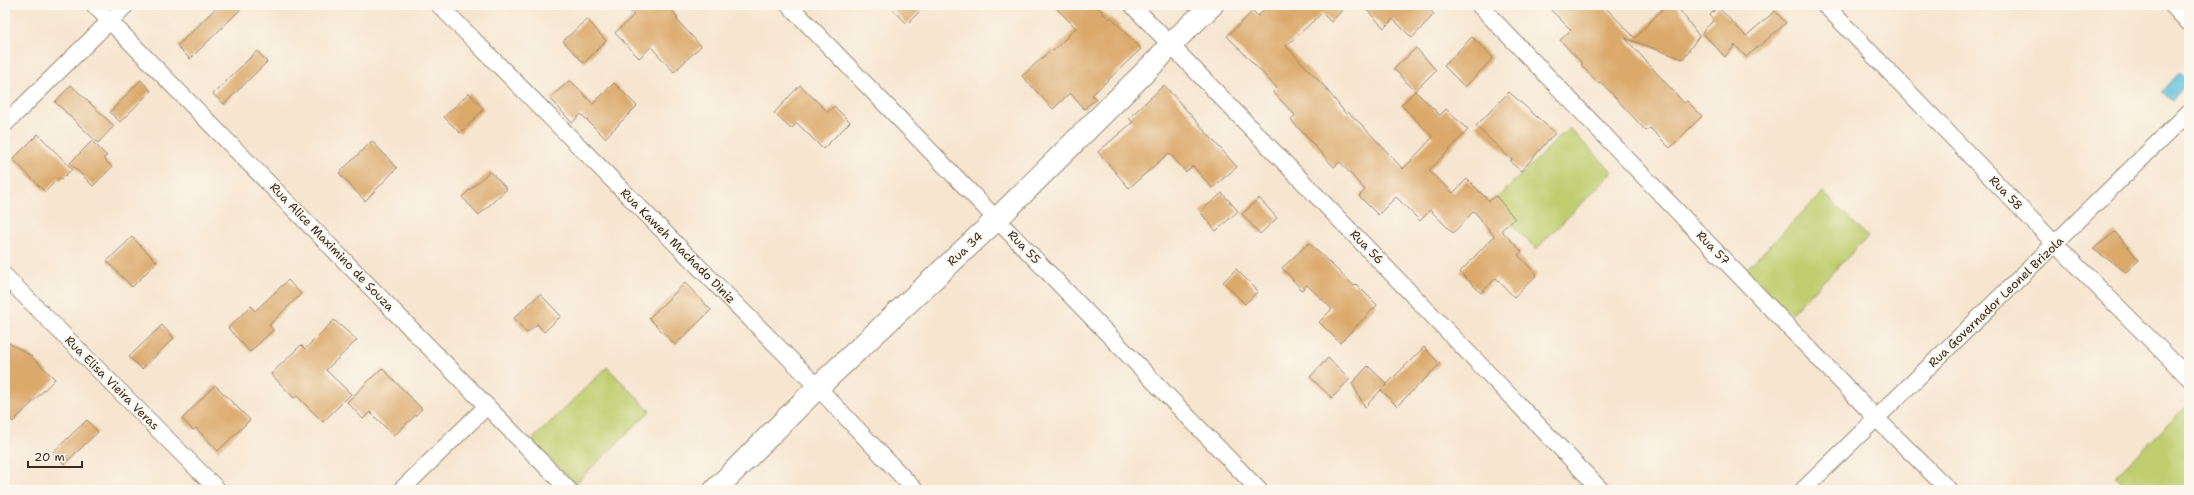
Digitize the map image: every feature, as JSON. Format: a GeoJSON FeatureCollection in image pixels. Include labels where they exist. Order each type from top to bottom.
{"type":"FeatureCollection","features":[{"type":"Feature","properties":{"kind":"street","name":"Rua Alice Maximino de Souza"},"geometry":{"type":"LineString","coordinates":[[94,5],[569,490]]}},
{"type":"Feature","properties":{"kind":"street"},"geometry":{"type":"LineString","coordinates":[[5,124],[126,5]]}},
{"type":"Feature","properties":{"kind":"street","name":"Rua Kaweh Machado Diniz"},"geometry":{"type":"LineString","coordinates":[[439,5],[817,388],[915,490]]}},
{"type":"Feature","properties":{"kind":"street","name":"Rua 55"},"geometry":{"type":"LineString","coordinates":[[789,5],[1259,490]]}},
{"type":"Feature","properties":{"kind":"street","name":"Rua 56"},"geometry":{"type":"LineString","coordinates":[[1132,5],[1601,490]]}},
{"type":"Feature","properties":{"kind":"street","name":"Rua 34"},"geometry":{"type":"LineString","coordinates":[[715,490],[817,388],[997,219],[1158,58],[1170,44],[1187,31],[1212,5]]}},
{"type":"Feature","properties":{"kind":"street","name":"Rua 57"},"geometry":{"type":"LineString","coordinates":[[1479,5],[1877,419],[1949,490]]}},
{"type":"Feature","properties":{"kind":"street","name":"Rua 58"},"geometry":{"type":"LineString","coordinates":[[1825,5],[2055,244],[2189,378]]}},
{"type":"Feature","properties":{"kind":"street"},"geometry":{"type":"LineString","coordinates":[[2172,5],[2189,23]]}},
{"type":"Feature","properties":{"kind":"street","name":"Rua Governador Leonel Brizola"},"geometry":{"type":"LineString","coordinates":[[1803,490],[2189,112]]}},
{"type":"Feature","properties":{"kind":"street","name":"Rua Elisa Vieira Veras"},"geometry":{"type":"LineString","coordinates":[[5,276],[218,490]]}},
{"type":"Feature","properties":{"kind":"street"},"geometry":{"type":"LineString","coordinates":[[401,490],[487,406]]}},
{"type":"Feature","properties":{"kind":"green space"},"geometry":{"type":"Polygon","coordinates":[[[1569,128],[1613,172],[1536,249],[1491,204],[1569,128]]]}},
{"type":"Feature","properties":{"kind":"green space"},"geometry":{"type":"Polygon","coordinates":[[[1823,192],[1868,237],[1791,313],[1746,269],[1823,192]]]}},
{"type":"Feature","properties":{"kind":"green space"},"geometry":{"type":"Polygon","coordinates":[[[607,367],[650,411],[575,484],[532,440],[607,367]]]}},
{"type":"Feature","properties":{"kind":"green space"},"geometry":{"type":"Polygon","coordinates":[[[2189,404],[2189,490],[2129,490],[2115,476],[2189,404]]]}},
{"type":"Feature","properties":{"kind":"water"},"geometry":{"type":"Polygon","coordinates":[[[2180,72],[2189,81],[2172,100],[2162,92],[2180,72]]]}},
{"type":"Feature","properties":{"kind":"building"},"geometry":{"type":"Polygon","coordinates":[[[219,5],[245,5],[190,59],[177,46],[219,5]]]}},
{"type":"Feature","properties":{"kind":"building"},"geometry":{"type":"Polygon","coordinates":[[[623,5],[668,5],[678,18],[676,19],[701,46],[674,72],[651,47],[639,58],[615,33],[634,15],[623,5]]]}},
{"type":"Feature","properties":{"kind":"building"},"geometry":{"type":"Polygon","coordinates":[[[889,5],[926,5],[907,24],[889,5]]]}},
{"type":"Feature","properties":{"kind":"building"},"geometry":{"type":"Polygon","coordinates":[[[1053,5],[1096,5],[1109,19],[1111,17],[1141,49],[1092,95],[1096,99],[1084,109],[1070,93],[1053,109],[1022,76],[1052,49],[1053,51],[1076,28],[1053,5]]]}},
{"type":"Feature","properties":{"kind":"building"},"geometry":{"type":"Polygon","coordinates":[[[1269,5],[1347,5],[1331,22],[1322,13],[1286,46],[1324,86],[1346,114],[1348,112],[1361,124],[1403,169],[1433,137],[1401,105],[1415,91],[1440,115],[1446,109],[1468,130],[1429,171],[1453,193],[1467,179],[1489,201],[1496,196],[1515,219],[1501,230],[1522,252],[1518,255],[1537,275],[1514,297],[1496,278],[1481,293],[1460,272],[1494,236],[1474,211],[1453,233],[1430,210],[1420,221],[1396,197],[1378,215],[1359,196],[1365,190],[1340,162],[1334,167],[1291,120],[1295,115],[1273,92],[1277,88],[1227,36],[1253,11],[1258,16],[1269,5]]]}},
{"type":"Feature","properties":{"kind":"building"},"geometry":{"type":"Polygon","coordinates":[[[1362,5],[1424,5],[1434,14],[1412,38],[1393,19],[1384,28],[1362,5]]]}},
{"type":"Feature","properties":{"kind":"building"},"geometry":{"type":"Polygon","coordinates":[[[1546,5],[1603,5],[1635,38],[1666,5],[1676,5],[1699,36],[1683,59],[1625,38],[1684,103],[1687,101],[1702,116],[1670,148],[1650,128],[1646,131],[1601,82],[1599,84],[1581,65],[1583,64],[1560,40],[1571,30],[1546,5]]]}},
{"type":"Feature","properties":{"kind":"building"},"geometry":{"type":"Polygon","coordinates":[[[1718,7],[1746,36],[1775,11],[1786,23],[1746,57],[1735,45],[1725,57],[1702,32],[1714,20],[1710,15],[1718,7]]]}},
{"type":"Feature","properties":{"kind":"building"},"geometry":{"type":"Polygon","coordinates":[[[587,19],[606,41],[584,63],[563,41],[587,19]]]}},
{"type":"Feature","properties":{"kind":"building"},"geometry":{"type":"Polygon","coordinates":[[[1472,37],[1493,58],[1465,87],[1444,66],[1472,37]]]}},
{"type":"Feature","properties":{"kind":"building"},"geometry":{"type":"Polygon","coordinates":[[[1416,48],[1436,70],[1415,91],[1394,69],[1416,48]]]}},
{"type":"Feature","properties":{"kind":"building"},"geometry":{"type":"Polygon","coordinates":[[[257,51],[267,62],[224,104],[213,94],[257,51]]]}},
{"type":"Feature","properties":{"kind":"building"},"geometry":{"type":"Polygon","coordinates":[[[141,80],[151,91],[120,122],[110,112],[141,80]]]}},
{"type":"Feature","properties":{"kind":"building"},"geometry":{"type":"Polygon","coordinates":[[[570,80],[593,104],[614,83],[637,106],[605,138],[581,114],[572,123],[550,98],[570,80]]]}},
{"type":"Feature","properties":{"kind":"building"},"geometry":{"type":"Polygon","coordinates":[[[71,85],[114,126],[98,143],[55,102],[71,85]]]}},
{"type":"Feature","properties":{"kind":"building"},"geometry":{"type":"Polygon","coordinates":[[[800,85],[828,112],[834,106],[850,122],[823,149],[797,123],[791,129],[774,113],[800,85]]]}},
{"type":"Feature","properties":{"kind":"building"},"geometry":{"type":"Polygon","coordinates":[[[1164,85],[1237,167],[1212,188],[1193,166],[1186,172],[1169,153],[1129,188],[1098,152],[1133,122],[1129,118],[1164,85]]]}},
{"type":"Feature","properties":{"kind":"building"},"geometry":{"type":"Polygon","coordinates":[[[1509,92],[1555,133],[1521,171],[1510,162],[1512,160],[1476,126],[1509,92]]]}},
{"type":"Feature","properties":{"kind":"building"},"geometry":{"type":"Polygon","coordinates":[[[469,93],[484,109],[460,133],[444,117],[469,93]]]}},
{"type":"Feature","properties":{"kind":"building"},"geometry":{"type":"Polygon","coordinates":[[[38,134],[72,169],[61,180],[59,178],[45,192],[13,159],[38,134]]]}},
{"type":"Feature","properties":{"kind":"building"},"geometry":{"type":"Polygon","coordinates":[[[92,141],[107,156],[103,158],[112,167],[93,186],[70,163],[92,141]]]}},
{"type":"Feature","properties":{"kind":"building"},"geometry":{"type":"Polygon","coordinates":[[[372,141],[397,168],[365,201],[339,173],[372,141]]]}},
{"type":"Feature","properties":{"kind":"building"},"geometry":{"type":"Polygon","coordinates":[[[490,171],[507,189],[479,215],[462,197],[490,171]]]}},
{"type":"Feature","properties":{"kind":"building"},"geometry":{"type":"Polygon","coordinates":[[[1222,193],[1238,211],[1216,231],[1200,212],[1222,193]]]}},
{"type":"Feature","properties":{"kind":"building"},"geometry":{"type":"Polygon","coordinates":[[[1259,198],[1277,218],[1260,234],[1242,214],[1259,198]]]}},
{"type":"Feature","properties":{"kind":"building"},"geometry":{"type":"Polygon","coordinates":[[[2115,232],[2139,260],[2126,272],[2093,249],[2115,232]]]}},
{"type":"Feature","properties":{"kind":"building"},"geometry":{"type":"Polygon","coordinates":[[[132,237],[157,262],[132,287],[107,261],[132,237]]]}},
{"type":"Feature","properties":{"kind":"building"},"geometry":{"type":"Polygon","coordinates":[[[1309,243],[1354,286],[1356,284],[1377,305],[1340,343],[1319,322],[1332,309],[1307,285],[1302,290],[1282,268],[1309,243]]]}},
{"type":"Feature","properties":{"kind":"building"},"geometry":{"type":"Polygon","coordinates":[[[1236,269],[1258,291],[1245,304],[1223,282],[1236,269]]]}},
{"type":"Feature","properties":{"kind":"building"},"geometry":{"type":"Polygon","coordinates":[[[288,280],[301,294],[269,325],[273,330],[250,352],[228,328],[251,306],[255,311],[288,280]]]}},
{"type":"Feature","properties":{"kind":"building"},"geometry":{"type":"Polygon","coordinates":[[[685,283],[711,310],[675,345],[649,318],[685,283]]]}},
{"type":"Feature","properties":{"kind":"building"},"geometry":{"type":"Polygon","coordinates":[[[540,294],[561,316],[544,332],[537,324],[527,333],[514,318],[540,294]]]}},
{"type":"Feature","properties":{"kind":"building"},"geometry":{"type":"Polygon","coordinates":[[[334,320],[357,340],[326,370],[351,394],[323,422],[297,396],[294,398],[271,374],[301,345],[305,349],[334,320]]]}},
{"type":"Feature","properties":{"kind":"building"},"geometry":{"type":"Polygon","coordinates":[[[162,325],[174,338],[142,369],[129,357],[162,325]]]}},
{"type":"Feature","properties":{"kind":"building"},"geometry":{"type":"Polygon","coordinates":[[[5,341],[30,355],[55,379],[13,422],[5,414],[5,341]]]}},
{"type":"Feature","properties":{"kind":"building"},"geometry":{"type":"Polygon","coordinates":[[[1424,347],[1440,364],[1397,406],[1381,390],[1365,407],[1352,383],[1368,366],[1387,384],[1424,347]]]}},
{"type":"Feature","properties":{"kind":"building"},"geometry":{"type":"Polygon","coordinates":[[[1328,358],[1350,379],[1332,398],[1310,377],[1328,358]]]}},
{"type":"Feature","properties":{"kind":"building"},"geometry":{"type":"Polygon","coordinates":[[[382,368],[422,409],[394,436],[370,412],[363,419],[347,402],[382,368]]]}},
{"type":"Feature","properties":{"kind":"building"},"geometry":{"type":"Polygon","coordinates":[[[215,385],[250,420],[218,451],[196,428],[193,430],[182,419],[215,385]]]}},
{"type":"Feature","properties":{"kind":"building"},"geometry":{"type":"Polygon","coordinates":[[[87,420],[98,432],[64,464],[53,452],[87,420]]]}}]}
